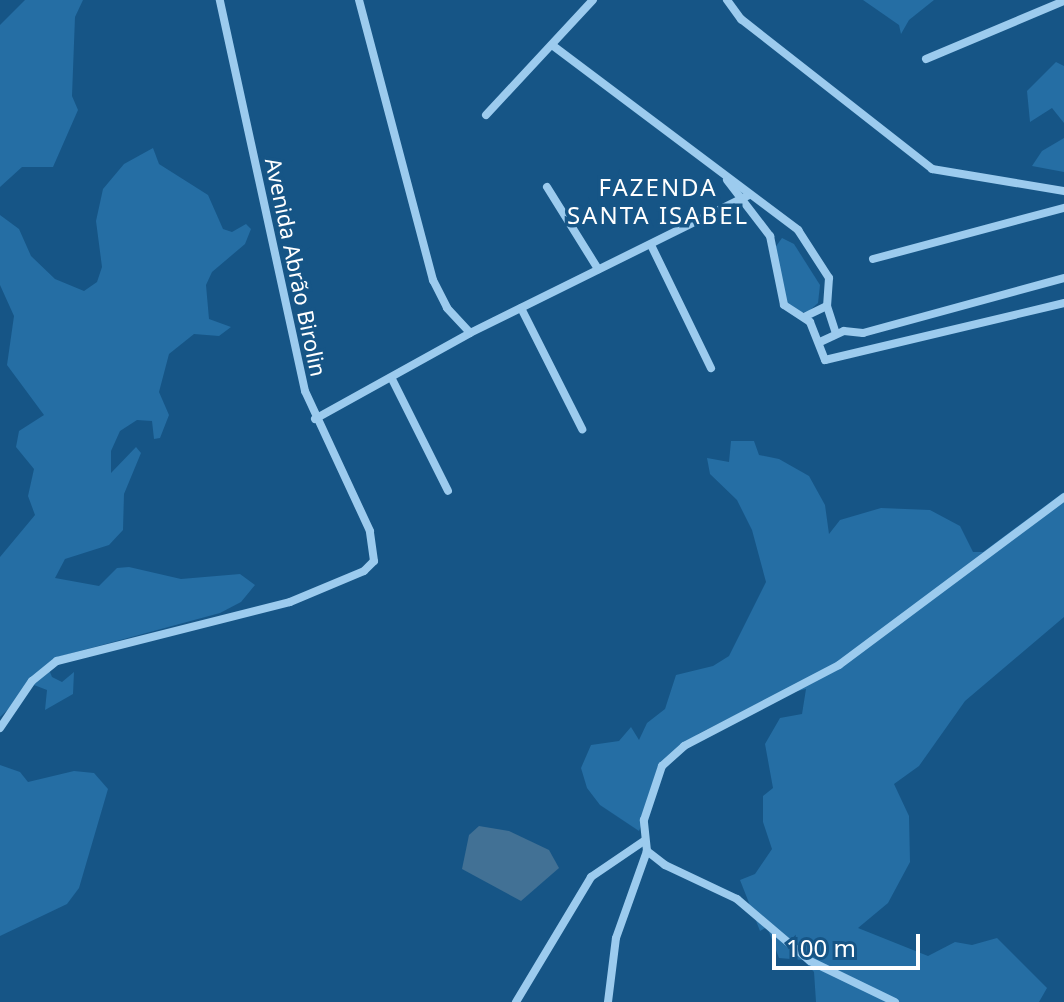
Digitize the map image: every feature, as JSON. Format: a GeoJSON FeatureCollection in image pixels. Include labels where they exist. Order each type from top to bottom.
{"type":"FeatureCollection","features":[{"type":"Feature","properties":{"kind":"street","name":"Avenida Abrão Birolin"},"geometry":{"type":"LineString","coordinates":[[0,728],[32,681],[57,661],[290,602],[364,571],[375,555],[370,531],[315,419],[305,391],[220,0]]}},
{"type":"Feature","properties":{"kind":"street"},"geometry":{"type":"LineString","coordinates":[[359,0],[363,28],[433,280],[447,308],[470,333]]}},
{"type":"Feature","properties":{"kind":"street"},"geometry":{"type":"LineString","coordinates":[[486,115],[593,0]]}},
{"type":"Feature","properties":{"kind":"street"},"geometry":{"type":"LineString","coordinates":[[727,0],[741,19],[932,169],[1064,191]]}},
{"type":"Feature","properties":{"kind":"street"},"geometry":{"type":"LineString","coordinates":[[926,59],[1064,1]]}},
{"type":"Feature","properties":{"kind":"street"},"geometry":{"type":"LineString","coordinates":[[552,45],[727,180],[798,230],[817,256],[831,288],[827,306],[836,333]]}},
{"type":"Feature","properties":{"kind":"street"},"geometry":{"type":"LineString","coordinates":[[727,180],[739,200],[770,236],[784,305],[804,317],[820,342],[819,353],[825,360],[867,353],[1064,303]]}},
{"type":"Feature","properties":{"kind":"street"},"geometry":{"type":"LineString","coordinates":[[547,187],[598,269]]}},
{"type":"Feature","properties":{"kind":"street"},"geometry":{"type":"LineString","coordinates":[[315,419],[470,333],[749,195]]}},
{"type":"Feature","properties":{"kind":"street"},"geometry":{"type":"LineString","coordinates":[[873,259],[1064,208]]}},
{"type":"Feature","properties":{"kind":"street"},"geometry":{"type":"LineString","coordinates":[[651,245],[711,368]]}},
{"type":"Feature","properties":{"kind":"street"},"geometry":{"type":"LineString","coordinates":[[820,342],[836,333],[863,333],[1064,278]]}},
{"type":"Feature","properties":{"kind":"street"},"geometry":{"type":"LineString","coordinates":[[804,317],[827,306]]}},
{"type":"Feature","properties":{"kind":"street"},"geometry":{"type":"LineString","coordinates":[[521,308],[582,429]]}},
{"type":"Feature","properties":{"kind":"street"},"geometry":{"type":"LineString","coordinates":[[863,333],[867,353]]}},
{"type":"Feature","properties":{"kind":"street"},"geometry":{"type":"LineString","coordinates":[[392,379],[448,491]]}},
{"type":"Feature","properties":{"kind":"street"},"geometry":{"type":"LineString","coordinates":[[608,1002],[616,938],[646,846],[644,820],[662,766],[709,728],[839,665],[1064,497]]}},
{"type":"Feature","properties":{"kind":"street"},"geometry":{"type":"LineString","coordinates":[[516,1002],[591,877],[646,846]]}},
{"type":"Feature","properties":{"kind":"street"},"geometry":{"type":"LineString","coordinates":[[646,846],[665,865],[737,899],[810,961],[895,1002]]}},
{"type":"Feature","properties":{"kind":"shaded area"},"geometry":{"type":"Polygon","coordinates":[[[25,0],[83,0],[75,17],[72,96],[78,110],[53,167],[22,167],[0,187],[0,25],[25,0]]]}},
{"type":"Feature","properties":{"kind":"shaded area"},"geometry":{"type":"Polygon","coordinates":[[[863,0],[934,0],[909,20],[901,34],[899,25],[863,0]]]}},
{"type":"Feature","properties":{"kind":"shaded area"},"geometry":{"type":"Polygon","coordinates":[[[1056,62],[1064,66],[1064,123],[1052,108],[1030,122],[1027,91],[1056,62]]]}},
{"type":"Feature","properties":{"kind":"shaded area"},"geometry":{"type":"Polygon","coordinates":[[[1064,138],[1064,172],[1032,166],[1042,151],[1064,138]]]}},
{"type":"Feature","properties":{"kind":"shaded area"},"geometry":{"type":"Polygon","coordinates":[[[153,148],[159,164],[208,195],[223,229],[232,232],[246,224],[251,229],[245,244],[212,272],[206,285],[209,319],[231,327],[219,336],[194,334],[169,354],[159,392],[169,415],[160,438],[154,439],[152,421],[137,420],[120,431],[111,451],[111,473],[136,447],[141,453],[124,494],[123,530],[109,545],[65,559],[55,578],[99,586],[117,568],[129,567],[181,579],[240,574],[255,585],[241,602],[220,613],[54,658],[48,667],[52,677],[62,682],[74,672],[73,694],[45,710],[47,690],[34,685],[0,717],[0,557],[35,515],[28,496],[34,469],[16,447],[19,431],[44,415],[7,365],[14,316],[0,285],[0,215],[19,229],[31,256],[55,279],[84,291],[97,282],[102,267],[96,221],[103,189],[124,164],[153,148]]]}},
{"type":"Feature","properties":{"kind":"shaded area"},"geometry":{"type":"Polygon","coordinates":[[[782,238],[794,244],[820,285],[818,303],[809,311],[800,313],[785,302],[774,249],[782,238]]]}},
{"type":"Feature","properties":{"kind":"shaded area"},"geometry":{"type":"Polygon","coordinates":[[[731,441],[754,441],[759,455],[779,459],[809,476],[825,505],[829,534],[840,520],[881,508],[930,510],[960,526],[973,552],[983,552],[1064,492],[1064,617],[965,701],[919,766],[894,784],[909,816],[910,862],[888,903],[858,928],[928,956],[955,942],[972,945],[997,938],[1047,988],[1039,1002],[816,1002],[814,972],[803,960],[779,958],[767,927],[760,931],[740,880],[755,874],[772,849],[763,822],[763,796],[773,788],[765,744],[780,718],[802,714],[806,689],[769,698],[698,734],[665,765],[639,831],[600,805],[587,788],[581,768],[591,745],[619,741],[631,727],[639,740],[647,723],[665,709],[676,675],[713,666],[729,656],[766,582],[752,530],[737,500],[710,474],[707,458],[729,462],[731,441]]]}},
{"type":"Feature","properties":{"kind":"shaded area"},"geometry":{"type":"Polygon","coordinates":[[[0,765],[20,772],[28,782],[74,771],[94,773],[108,789],[79,888],[67,904],[0,936],[0,765]]]}},
{"type":"Feature","properties":{"kind":"shaded area"},"geometry":{"type":"Polygon","coordinates":[[[479,826],[509,831],[549,850],[559,868],[521,901],[462,869],[469,835],[479,826]]]}},
{"type":"Feature","properties":{"kind":"district","name":"FAZENDA SANTA ISABEL"},"geometry":{"type":"Point","coordinates":[658,201]}}]}
